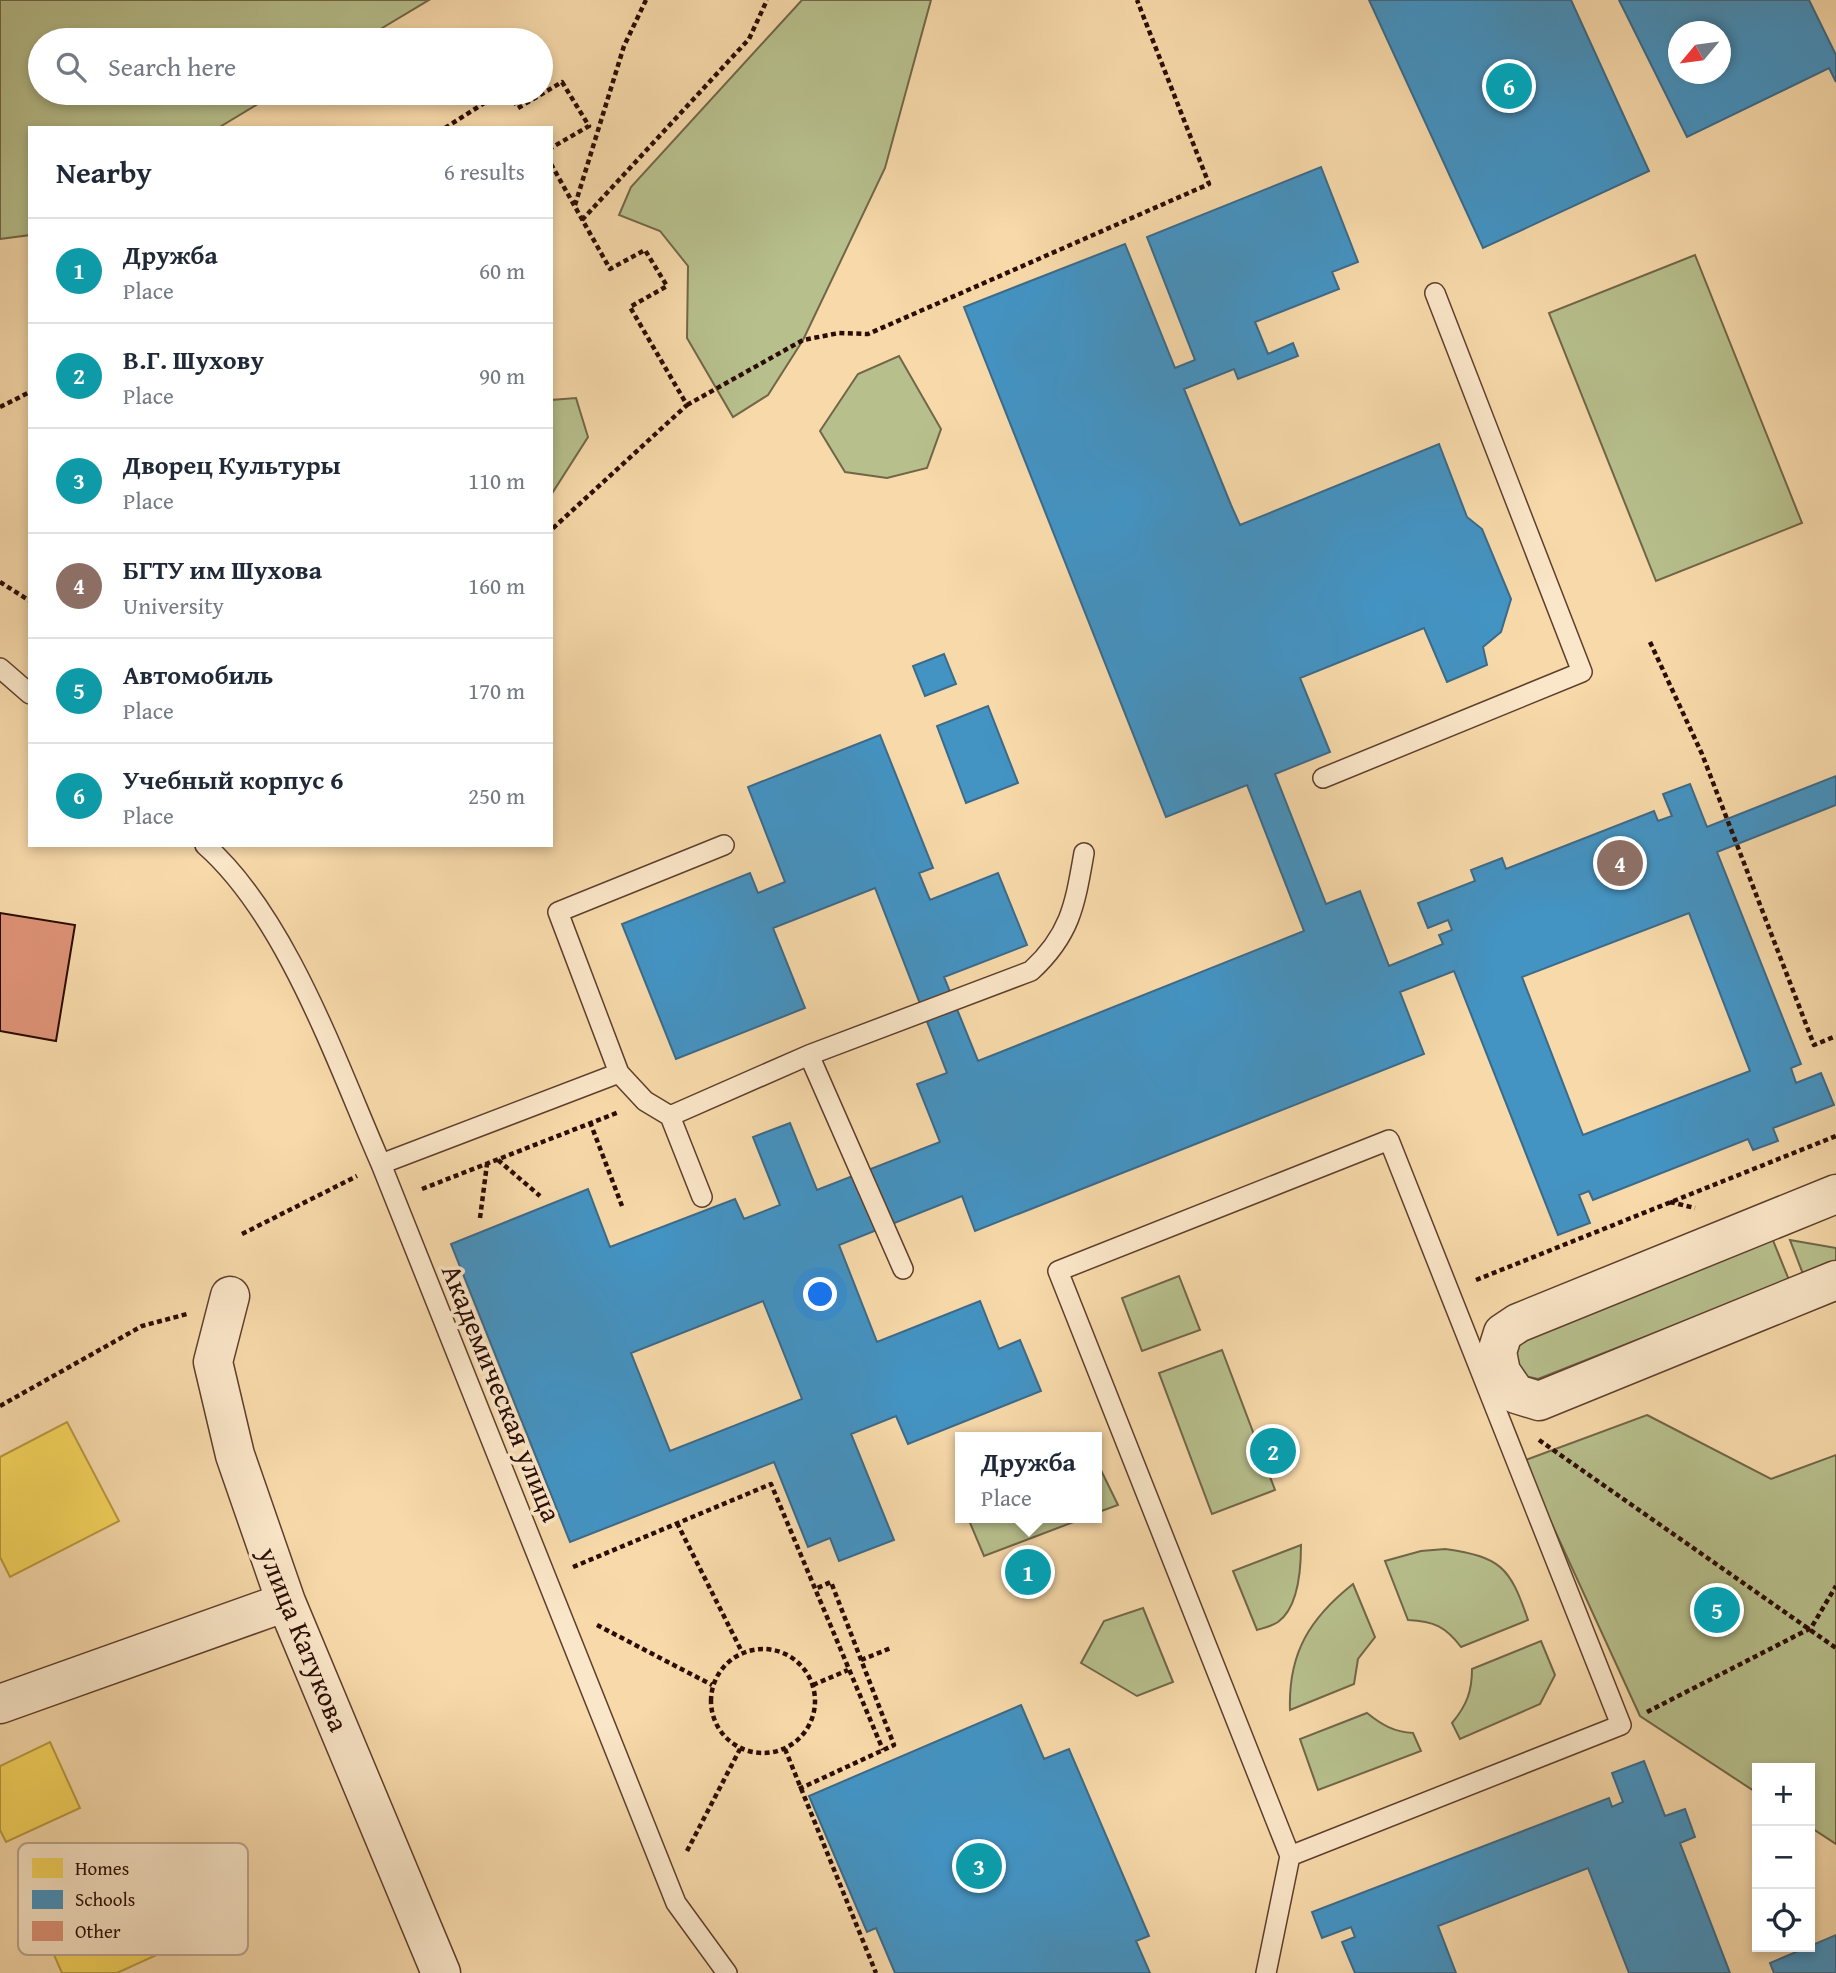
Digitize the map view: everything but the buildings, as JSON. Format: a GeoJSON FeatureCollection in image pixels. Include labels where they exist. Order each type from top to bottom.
{"type":"FeatureCollection","features":[{"type":"Feature","properties":{"kind":"street"},"geometry":{"type":"LineString","coordinates":[[1836,1194],[1518,1322],[1503,1333],[1497,1352],[1501,1372],[1516,1394],[1539,1401],[1836,1280]]}},
{"type":"Feature","properties":{"kind":"street","name":"улица Катукова"},"geometry":{"type":"LineString","coordinates":[[230,1296],[213,1362],[234,1455],[286,1602],[441,1973]]}},
{"type":"Feature","properties":{"kind":"street"},"geometry":{"type":"LineString","coordinates":[[0,1704],[286,1602]]}},
{"type":"Feature","properties":{"kind":"lane"},"geometry":{"type":"LineString","coordinates":[[1322,778],[1582,672],[1435,293]]}},
{"type":"Feature","properties":{"kind":"lane"},"geometry":{"type":"LineString","coordinates":[[0,668],[28,692]]}},
{"type":"Feature","properties":{"kind":"lane"},"geometry":{"type":"LineString","coordinates":[[702,1198],[670,1116],[645,1101],[619,1073],[558,912],[724,845]]}},
{"type":"Feature","properties":{"kind":"lane","name":"Академическая улица"},"geometry":{"type":"LineString","coordinates":[[207,847],[250,892],[282,945],[381,1164],[676,1902],[727,1973]]}},
{"type":"Feature","properties":{"kind":"lane"},"geometry":{"type":"LineString","coordinates":[[670,1116],[809,1055],[1031,971],[1054,950],[1073,915],[1084,853]]}},
{"type":"Feature","properties":{"kind":"lane"},"geometry":{"type":"LineString","coordinates":[[809,1055],[903,1269]]}},
{"type":"Feature","properties":{"kind":"lane"},"geometry":{"type":"LineString","coordinates":[[381,1164],[619,1073]]}},
{"type":"Feature","properties":{"kind":"lane"},"geometry":{"type":"LineString","coordinates":[[1266,1973],[1290,1856],[1058,1271],[1389,1140],[1621,1725],[1290,1856]]}},
{"type":"Feature","properties":{"kind":"path"},"geometry":{"type":"LineString","coordinates":[[575,206],[624,46],[646,0]]}},
{"type":"Feature","properties":{"kind":"path"},"geometry":{"type":"LineString","coordinates":[[582,220],[749,39],[767,0]]}},
{"type":"Feature","properties":{"kind":"path"},"geometry":{"type":"LineString","coordinates":[[553,528],[687,405],[803,340],[839,333],[868,334],[1209,184],[1137,0]]}},
{"type":"Feature","properties":{"kind":"path"},"geometry":{"type":"LineString","coordinates":[[553,87],[562,82],[589,126],[553,147]]}},
{"type":"Feature","properties":{"kind":"path"},"geometry":{"type":"LineString","coordinates":[[449,126],[481,105]]}},
{"type":"Feature","properties":{"kind":"path"},"geometry":{"type":"LineString","coordinates":[[553,168],[610,269],[645,250],[667,286],[630,307],[687,405]]}},
{"type":"Feature","properties":{"kind":"path"},"geometry":{"type":"LineString","coordinates":[[0,407],[28,393]]}},
{"type":"Feature","properties":{"kind":"path"},"geometry":{"type":"LineString","coordinates":[[0,582],[28,600]]}},
{"type":"Feature","properties":{"kind":"path"},"geometry":{"type":"LineString","coordinates":[[1650,642],[1702,754],[1814,1045],[1836,1036]]}},
{"type":"Feature","properties":{"kind":"path"},"geometry":{"type":"LineString","coordinates":[[577,1089],[622,1206]]}},
{"type":"Feature","properties":{"kind":"path"},"geometry":{"type":"LineString","coordinates":[[1449,1290],[1836,1136]]}},
{"type":"Feature","properties":{"kind":"path"},"geometry":{"type":"LineString","coordinates":[[497,1160],[540,1196]]}},
{"type":"Feature","properties":{"kind":"path"},"geometry":{"type":"LineString","coordinates":[[242,1234],[381,1164]]}},
{"type":"Feature","properties":{"kind":"path"},"geometry":{"type":"LineString","coordinates":[[480,1218],[487,1164]]}},
{"type":"Feature","properties":{"kind":"path"},"geometry":{"type":"LineString","coordinates":[[0,1406],[142,1326],[192,1312]]}},
{"type":"Feature","properties":{"kind":"path"},"geometry":{"type":"LineString","coordinates":[[1496,1411],[1811,1628],[1836,1648]]}},
{"type":"Feature","properties":{"kind":"path"},"geometry":{"type":"LineString","coordinates":[[563,1572],[771,1484],[883,1750]]}},
{"type":"Feature","properties":{"kind":"path"},"geometry":{"type":"LineString","coordinates":[[677,1523],[741,1652]]}},
{"type":"Feature","properties":{"kind":"path"},"geometry":{"type":"LineString","coordinates":[[799,1789],[894,1745],[831,1582],[815,1589]]}},
{"type":"Feature","properties":{"kind":"path"},"geometry":{"type":"LineString","coordinates":[[1621,1725],[1811,1628],[1836,1587]]}},
{"type":"Feature","properties":{"kind":"path"},"geometry":{"type":"LineString","coordinates":[[593,1623],[712,1685]]}},
{"type":"Feature","properties":{"kind":"path"},"geometry":{"type":"LineString","coordinates":[[763,1648],[785,1653],[802,1665],[813,1685],[816,1704],[811,1722],[801,1738],[785,1749],[763,1755],[740,1749],[714,1723],[712,1685],[723,1666],[741,1652],[763,1648]]}},
{"type":"Feature","properties":{"kind":"path"},"geometry":{"type":"LineString","coordinates":[[861,1660],[891,1648]]}},
{"type":"Feature","properties":{"kind":"path"},"geometry":{"type":"LineString","coordinates":[[813,1685],[848,1670]]}},
{"type":"Feature","properties":{"kind":"path"},"geometry":{"type":"LineString","coordinates":[[685,1855],[740,1749]]}},
{"type":"Feature","properties":{"kind":"path"},"geometry":{"type":"LineString","coordinates":[[785,1749],[876,1973]]}},
{"type":"Feature","properties":{"kind":"green space"},"geometry":{"type":"Polygon","coordinates":[[[0,0],[429,0],[382,28],[28,28],[28,105],[256,105],[221,126],[28,126],[28,235],[0,239],[0,0]]]}},
{"type":"Feature","properties":{"kind":"green space"},"geometry":{"type":"Polygon","coordinates":[[[802,0],[931,0],[885,168],[803,340],[768,395],[733,417],[687,338],[688,266],[660,231],[619,215],[631,187],[802,0]]]}},
{"type":"Feature","properties":{"kind":"green space"},"geometry":{"type":"Polygon","coordinates":[[[1695,255],[1802,523],[1656,581],[1549,313],[1695,255]]]}},
{"type":"Feature","properties":{"kind":"green space"},"geometry":{"type":"Polygon","coordinates":[[[899,356],[941,429],[927,468],[887,478],[845,472],[820,431],[858,374],[899,356]]]}},
{"type":"Feature","properties":{"kind":"green space"},"geometry":{"type":"Polygon","coordinates":[[[576,398],[588,437],[553,492],[553,400],[576,398]]]}},
{"type":"Feature","properties":{"kind":"green space"},"geometry":{"type":"Polygon","coordinates":[[[1770,1233],[1789,1280],[1538,1379],[1521,1375],[1511,1360],[1517,1334],[1770,1233]]]}},
{"type":"Feature","properties":{"kind":"green space"},"geometry":{"type":"Polygon","coordinates":[[[1790,1240],[1836,1248],[1836,1262],[1803,1274],[1790,1240]]]}},
{"type":"Feature","properties":{"kind":"green space"},"geometry":{"type":"Polygon","coordinates":[[[1179,1276],[1200,1330],[1142,1351],[1122,1298],[1179,1276]]]}},
{"type":"Feature","properties":{"kind":"green space"},"geometry":{"type":"Polygon","coordinates":[[[1222,1350],[1275,1490],[1212,1514],[1159,1373],[1222,1350]]]}},
{"type":"Feature","properties":{"kind":"green space"},"geometry":{"type":"Polygon","coordinates":[[[1647,1415],[1771,1479],[1836,1455],[1836,1844],[1815,1830],[1815,1763],[1752,1763],[1752,1790],[1640,1716],[1523,1461],[1647,1415]]]}},
{"type":"Feature","properties":{"kind":"green space"},"geometry":{"type":"Polygon","coordinates":[[[1102,1472],[1118,1505],[1102,1511],[1102,1472]]]}},
{"type":"Feature","properties":{"kind":"green space"},"geometry":{"type":"Polygon","coordinates":[[[970,1523],[1071,1523],[984,1556],[970,1523]]]}},
{"type":"Feature","properties":{"kind":"green space"},"geometry":{"type":"Polygon","coordinates":[[[1301,1545],[1299,1576],[1290,1607],[1278,1622],[1257,1630],[1233,1571],[1301,1545]]]}},
{"type":"Feature","properties":{"kind":"green space"},"geometry":{"type":"Polygon","coordinates":[[[1445,1549],[1479,1556],[1501,1568],[1509,1576],[1528,1620],[1461,1647],[1439,1626],[1408,1620],[1385,1561],[1421,1551],[1445,1549]]]}},
{"type":"Feature","properties":{"kind":"green space"},"geometry":{"type":"Polygon","coordinates":[[[1353,1584],[1375,1637],[1358,1659],[1354,1684],[1290,1710],[1293,1671],[1305,1638],[1325,1610],[1353,1584]]]}},
{"type":"Feature","properties":{"kind":"green space"},"geometry":{"type":"Polygon","coordinates":[[[1143,1608],[1173,1682],[1137,1696],[1081,1663],[1104,1621],[1143,1608]]]}},
{"type":"Feature","properties":{"kind":"green space"},"geometry":{"type":"Polygon","coordinates":[[[1541,1641],[1555,1675],[1540,1704],[1460,1739],[1452,1723],[1468,1698],[1472,1669],[1541,1641]]]}},
{"type":"Feature","properties":{"kind":"green space"},"geometry":{"type":"Polygon","coordinates":[[[1367,1713],[1388,1727],[1413,1733],[1421,1751],[1318,1790],[1300,1739],[1367,1713]]]}},
{"type":"Feature","properties":{"kind":"place","name":"Учебный корпус 6"},"geometry":{"type":"Point","coordinates":[1509,86]}},
{"type":"Feature","properties":{"kind":"place","name":"БГТУ им Шухова"},"geometry":{"type":"Point","coordinates":[1620,863]}},
{"type":"Feature","properties":{"kind":"place","name":"В.Г. Шухову"},"geometry":{"type":"Point","coordinates":[1273,1451]}},
{"type":"Feature","properties":{"kind":"place","name":"Дружба"},"geometry":{"type":"Point","coordinates":[1028,1572]}},
{"type":"Feature","properties":{"kind":"place","name":"Автомобиль"},"geometry":{"type":"Point","coordinates":[1717,1610]}},
{"type":"Feature","properties":{"kind":"place","name":"Дворец Культуры"},"geometry":{"type":"Point","coordinates":[979,1866]}}]}
